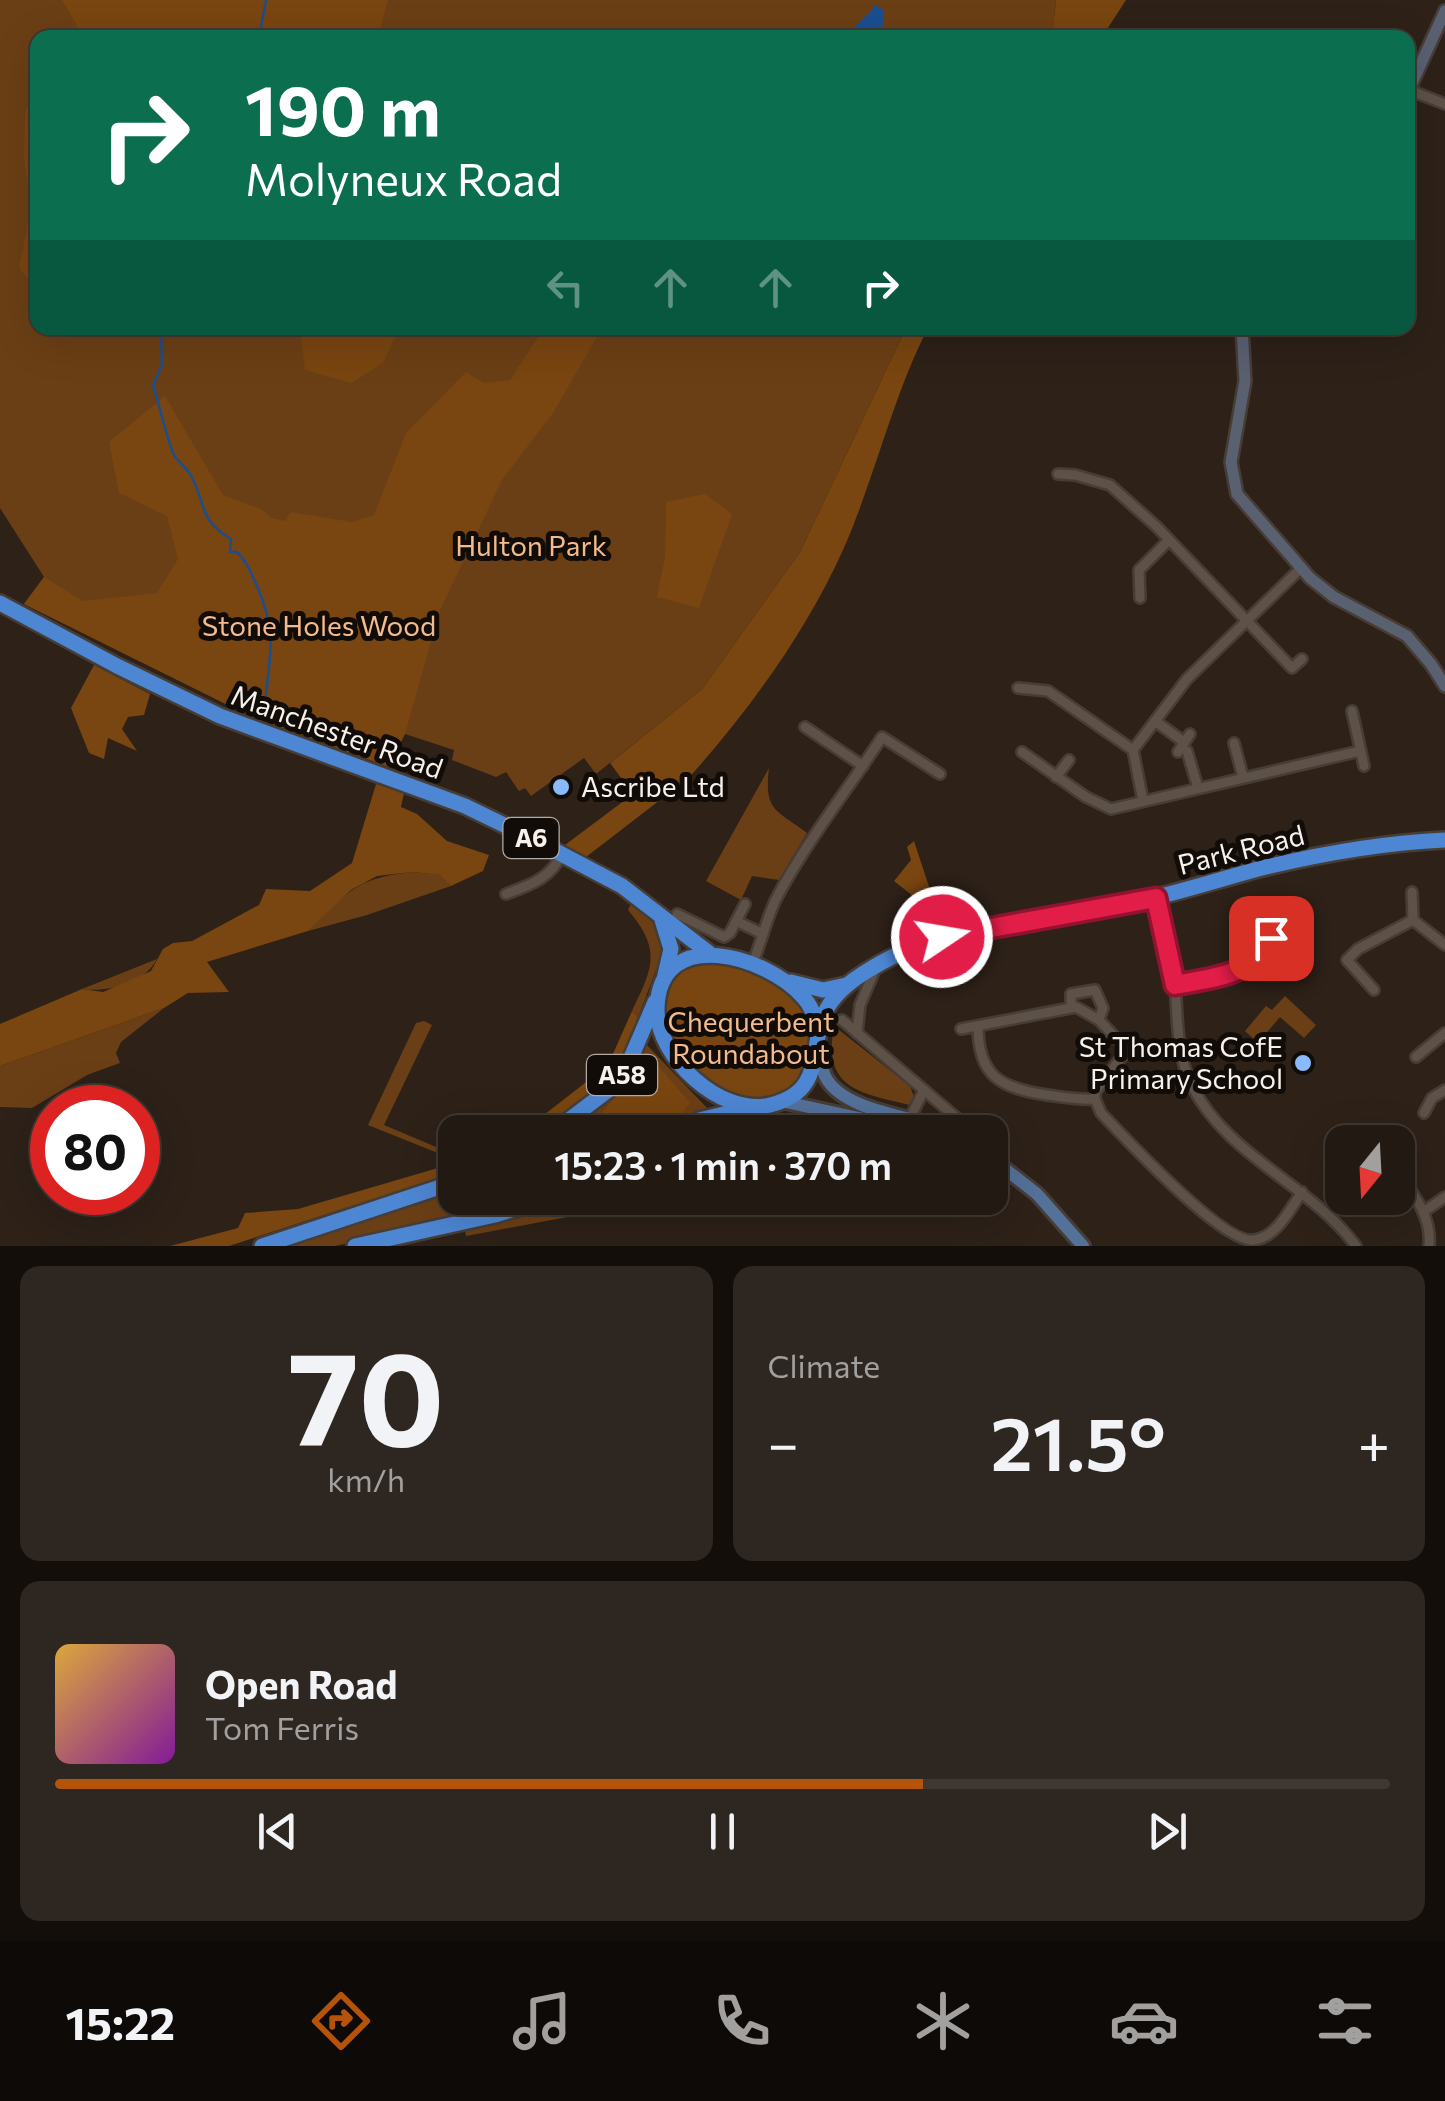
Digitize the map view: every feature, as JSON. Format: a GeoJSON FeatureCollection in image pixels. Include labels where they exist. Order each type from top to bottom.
{"type":"FeatureCollection","features":[{"type":"Feature","properties":{"kind":"highway","name":"Manchester Road"},"geometry":{"type":"LineString","coordinates":[[0,603],[220,716],[465,806],[622,886],[708,953]]}},
{"type":"Feature","properties":{"kind":"highway","name":"Park Road"},"geometry":{"type":"LineString","coordinates":[[819,1038],[829,1006],[847,984],[878,964],[945,936],[1156,898],[1311,857],[1445,840]]}},
{"type":"Feature","properties":{"kind":"highway"},"geometry":{"type":"LineString","coordinates":[[655,911],[670,940],[662,985]]}},
{"type":"Feature","properties":{"kind":"highway"},"geometry":{"type":"LineString","coordinates":[[662,985],[684,960],[708,953],[736,958],[813,990],[847,984]]}},
{"type":"Feature","properties":{"kind":"highway"},"geometry":{"type":"LineString","coordinates":[[722,1115],[781,1101],[794,1093],[810,1074],[819,1038],[808,1003],[778,978]]}},
{"type":"Feature","properties":{"kind":"highway","name":"A58"},"geometry":{"type":"LineString","coordinates":[[662,985],[660,1031],[674,1055],[713,1094],[753,1108]]}},
{"type":"Feature","properties":{"kind":"highway","name":"A58"},"geometry":{"type":"LineString","coordinates":[[575,1115],[615,1085],[627,1067],[662,985]]}},
{"type":"Feature","properties":{"kind":"highway"},"geometry":{"type":"LineString","coordinates":[[262,1246],[438,1188]]}},
{"type":"Feature","properties":{"kind":"highway"},"geometry":{"type":"LineString","coordinates":[[355,1246],[494,1215]]}},
{"type":"Feature","properties":{"kind":"main road"},"geometry":{"type":"LineString","coordinates":[[819,1038],[826,1077],[841,1094],[889,1115]]}},
{"type":"Feature","properties":{"kind":"main road"},"geometry":{"type":"LineString","coordinates":[[781,1101],[866,1115]]}},
{"type":"Feature","properties":{"kind":"main road"},"geometry":{"type":"LineString","coordinates":[[1008,1171],[1038,1194],[1083,1246]]}},
{"type":"Feature","properties":{"kind":"street"},"geometry":{"type":"LineString","coordinates":[[1415,76],[1445,11]]}},
{"type":"Feature","properties":{"kind":"street"},"geometry":{"type":"LineString","coordinates":[[1415,93],[1445,104]]}},
{"type":"Feature","properties":{"kind":"street"},"geometry":{"type":"LineString","coordinates":[[1242,335],[1245,382],[1234,440],[1232,480],[1240,499],[1301,568],[1334,597],[1406,636],[1432,664],[1445,686]]}},
{"type":"Feature","properties":{"kind":"street"},"geometry":{"type":"LineString","coordinates":[[1058,474],[1076,474],[1110,485],[1169,540],[1292,668],[1302,659]]}},
{"type":"Feature","properties":{"kind":"street"},"geometry":{"type":"LineString","coordinates":[[1140,598],[1139,570],[1169,540]]}},
{"type":"Feature","properties":{"kind":"street"},"geometry":{"type":"LineString","coordinates":[[1133,750],[1193,673],[1301,568]]}},
{"type":"Feature","properties":{"kind":"street"},"geometry":{"type":"LineString","coordinates":[[1018,688],[1048,691],[1133,750],[1143,802]]}},
{"type":"Feature","properties":{"kind":"street"},"geometry":{"type":"LineString","coordinates":[[1352,711],[1364,766]]}},
{"type":"Feature","properties":{"kind":"street"},"geometry":{"type":"LineString","coordinates":[[1156,720],[1185,745],[1198,788]]}},
{"type":"Feature","properties":{"kind":"street"},"geometry":{"type":"LineString","coordinates":[[805,728],[863,766]]}},
{"type":"Feature","properties":{"kind":"street"},"geometry":{"type":"LineString","coordinates":[[752,965],[778,896],[882,736],[940,774]]}},
{"type":"Feature","properties":{"kind":"street"},"geometry":{"type":"LineString","coordinates":[[1238,746],[1244,777]]}},
{"type":"Feature","properties":{"kind":"street"},"geometry":{"type":"LineString","coordinates":[[1022,752],[1105,808],[1360,751]]}},
{"type":"Feature","properties":{"kind":"street"},"geometry":{"type":"LineString","coordinates":[[1056,776],[1069,760]]}},
{"type":"Feature","properties":{"kind":"street"},"geometry":{"type":"LineString","coordinates":[[506,894],[549,874],[562,854]]}},
{"type":"Feature","properties":{"kind":"street"},"geometry":{"type":"LineString","coordinates":[[1412,892],[1413,920]]}},
{"type":"Feature","properties":{"kind":"street"},"geometry":{"type":"LineString","coordinates":[[1156,898],[1175,985],[1179,1046],[1191,1084],[1222,1127],[1248,1153],[1302,1192],[1356,1246]]}},
{"type":"Feature","properties":{"kind":"street"},"geometry":{"type":"LineString","coordinates":[[677,914],[727,936],[745,904]]}},
{"type":"Feature","properties":{"kind":"street"},"geometry":{"type":"LineString","coordinates":[[1413,920],[1445,944]]}},
{"type":"Feature","properties":{"kind":"street"},"geometry":{"type":"LineString","coordinates":[[1374,990],[1346,960],[1358,949],[1413,920]]}},
{"type":"Feature","properties":{"kind":"street"},"geometry":{"type":"LineString","coordinates":[[736,921],[763,934]]}},
{"type":"Feature","properties":{"kind":"street"},"geometry":{"type":"LineString","coordinates":[[1175,985],[1241,971],[1275,942]]}},
{"type":"Feature","properties":{"kind":"street"},"geometry":{"type":"LineString","coordinates":[[857,1033],[860,1005],[878,964]]}},
{"type":"Feature","properties":{"kind":"street"},"geometry":{"type":"LineString","coordinates":[[1071,1006],[1070,996],[1095,990],[1102,1008],[1099,1020]]}},
{"type":"Feature","properties":{"kind":"street"},"geometry":{"type":"LineString","coordinates":[[961,1029],[1071,1006],[1082,1008],[1099,1020],[1127,1050]]}},
{"type":"Feature","properties":{"kind":"street"},"geometry":{"type":"LineString","coordinates":[[842,1020],[924,1090],[946,1115]]}},
{"type":"Feature","properties":{"kind":"street"},"geometry":{"type":"LineString","coordinates":[[978,1026],[984,1062],[999,1081],[1024,1092],[1095,1099]]}},
{"type":"Feature","properties":{"kind":"street"},"geometry":{"type":"LineString","coordinates":[[1413,1044],[1418,1055],[1445,1033]]}},
{"type":"Feature","properties":{"kind":"street"},"geometry":{"type":"LineString","coordinates":[[1179,1046],[1127,1050],[1098,1085],[1095,1099],[1102,1114],[1180,1193],[1240,1238],[1256,1240],[1273,1230],[1302,1192]]}},
{"type":"Feature","properties":{"kind":"street"},"geometry":{"type":"LineString","coordinates":[[912,1115],[924,1090]]}},
{"type":"Feature","properties":{"kind":"street"},"geometry":{"type":"LineString","coordinates":[[1424,1113],[1432,1098],[1445,1090]]}},
{"type":"Feature","properties":{"kind":"street"},"geometry":{"type":"LineString","coordinates":[[1423,1212],[1445,1197]]}},
{"type":"Feature","properties":{"kind":"street"},"geometry":{"type":"LineString","coordinates":[[1415,1199],[1429,1228],[1429,1246]]}},
{"type":"Feature","properties":{"kind":"green space","name":"Hulton Park"},"geometry":{"type":"Polygon","coordinates":[[[0,0],[1056,0],[1053,30],[30,30],[30,335],[903,335],[800,552],[702,689],[596,774],[584,758],[531,796],[525,788],[519,791],[506,772],[496,777],[452,760],[454,750],[405,734],[389,767],[250,716],[24,604],[44,577],[0,508],[0,0]]]}},
{"type":"Feature","properties":{"kind":"green space"},"geometry":{"type":"Polygon","coordinates":[[[62,0],[388,0],[380,30],[75,30],[77,25],[62,0]]]}},
{"type":"Feature","properties":{"kind":"green space"},"geometry":{"type":"Polygon","coordinates":[[[1056,0],[1126,0],[1107,30],[1053,30],[1056,0]]]}},
{"type":"Feature","properties":{"kind":"green space"},"geometry":{"type":"Polygon","coordinates":[[[30,104],[30,201],[24,158],[25,112],[30,104]]]}},
{"type":"Feature","properties":{"kind":"green space"},"geometry":{"type":"Polygon","coordinates":[[[30,213],[30,282],[19,267],[30,213]]]}},
{"type":"Feature","properties":{"kind":"green space"},"geometry":{"type":"Polygon","coordinates":[[[301,335],[396,335],[383,363],[351,383],[305,370],[301,335]]]}},
{"type":"Feature","properties":{"kind":"green space","name":"Stone Holes Wood"},"geometry":{"type":"Polygon","coordinates":[[[539,335],[598,335],[553,413],[502,480],[440,610],[405,734],[389,767],[250,716],[24,604],[44,577],[83,601],[157,593],[178,559],[167,516],[119,493],[109,442],[165,396],[223,495],[261,509],[271,518],[286,521],[290,512],[352,522],[374,515],[406,433],[466,372],[484,383],[510,380],[539,335]]]}},
{"type":"Feature","properties":{"kind":"green space"},"geometry":{"type":"Polygon","coordinates":[[[903,335],[925,335],[843,550],[808,618],[766,682],[668,801],[664,797],[586,857],[565,845],[633,794],[610,763],[702,689],[800,552],[903,335]]]}},
{"type":"Feature","properties":{"kind":"green space"},"geometry":{"type":"Polygon","coordinates":[[[705,494],[732,514],[699,608],[657,597],[665,557],[666,502],[705,494]]]}},
{"type":"Feature","properties":{"kind":"green space"},"geometry":{"type":"Polygon","coordinates":[[[94,665],[150,694],[144,715],[128,717],[122,729],[137,751],[108,738],[104,759],[89,753],[71,708],[94,665]]]}},
{"type":"Feature","properties":{"kind":"green space"},"geometry":{"type":"Polygon","coordinates":[[[769,768],[768,793],[774,808],[807,833],[779,880],[752,876],[741,900],[706,881],[769,768]]]}},
{"type":"Feature","properties":{"kind":"green space"},"geometry":{"type":"Polygon","coordinates":[[[376,784],[404,793],[401,807],[417,814],[447,841],[489,855],[483,871],[451,886],[440,875],[412,872],[377,876],[351,890],[308,931],[207,962],[229,992],[188,993],[164,1008],[0,1066],[0,1024],[82,989],[103,992],[151,971],[163,949],[173,943],[192,941],[259,905],[266,889],[310,891],[352,863],[376,784]]]}},
{"type":"Feature","properties":{"kind":"green space"},"geometry":{"type":"Polygon","coordinates":[[[914,841],[938,914],[931,916],[894,881],[911,860],[907,847],[914,841]]]}},
{"type":"Feature","properties":{"kind":"green space"},"geometry":{"type":"Polygon","coordinates":[[[412,872],[441,875],[451,886],[308,931],[364,883],[412,872]]]}},
{"type":"Feature","properties":{"kind":"green space"},"geometry":{"type":"Polygon","coordinates":[[[632,901],[654,924],[664,950],[638,1017],[632,1011],[651,959],[646,937],[628,910],[632,901]]]}},
{"type":"Feature","properties":{"kind":"green space"},"geometry":{"type":"Polygon","coordinates":[[[157,959],[144,974],[124,984],[82,989],[157,959]]]}},
{"type":"Feature","properties":{"kind":"green space","name":"Chequerbent Roundabout"},"geometry":{"type":"Polygon","coordinates":[[[697,962],[731,963],[749,969],[777,984],[800,1005],[811,1032],[810,1047],[806,1064],[790,1088],[764,1099],[737,1096],[709,1083],[686,1062],[670,1036],[664,1009],[672,983],[697,962]]]}},
{"type":"Feature","properties":{"kind":"green space"},"geometry":{"type":"Polygon","coordinates":[[[1285,996],[1316,1025],[1304,1038],[1280,1017],[1258,1043],[1245,1031],[1266,1006],[1272,1010],[1285,996]]]}},
{"type":"Feature","properties":{"kind":"green space"},"geometry":{"type":"Polygon","coordinates":[[[164,1008],[121,1042],[116,1053],[120,1063],[70,1085],[30,1085],[30,1108],[0,1107],[0,1066],[164,1008]]]}},
{"type":"Feature","properties":{"kind":"green space"},"geometry":{"type":"Polygon","coordinates":[[[632,1011],[638,1017],[615,1069],[561,1115],[544,1115],[608,1065],[632,1011]]]}},
{"type":"Feature","properties":{"kind":"green space"},"geometry":{"type":"Polygon","coordinates":[[[416,1023],[432,1025],[384,1125],[438,1148],[438,1153],[368,1125],[416,1023]]]}},
{"type":"Feature","properties":{"kind":"green space"},"geometry":{"type":"Polygon","coordinates":[[[834,1026],[910,1086],[914,1097],[910,1105],[861,1091],[840,1076],[832,1047],[834,1026]]]}},
{"type":"Feature","properties":{"kind":"green space"},"geometry":{"type":"Polygon","coordinates":[[[643,1041],[710,1111],[679,1115],[638,1081],[618,1094],[598,1115],[581,1115],[643,1041]]]}},
{"type":"Feature","properties":{"kind":"green space"},"geometry":{"type":"Polygon","coordinates":[[[646,1052],[690,1103],[679,1115],[598,1115],[618,1094],[638,1081],[646,1052]]]}},
{"type":"Feature","properties":{"kind":"green space"},"geometry":{"type":"Polygon","coordinates":[[[438,1168],[438,1178],[229,1246],[170,1246],[238,1228],[245,1213],[298,1209],[438,1168]]]}},
{"type":"Feature","properties":{"kind":"green space"},"geometry":{"type":"Polygon","coordinates":[[[438,1192],[438,1215],[471,1215],[335,1246],[277,1246],[438,1192]]]}},
{"type":"Feature","properties":{"kind":"green space"},"geometry":{"type":"Polygon","coordinates":[[[578,1215],[466,1236],[465,1231],[519,1218],[578,1215]]]}},
{"type":"Feature","properties":{"kind":"water"},"geometry":{"type":"Polygon","coordinates":[[[875,5],[884,10],[882,30],[852,30],[853,28],[875,5]]]}},
{"type":"Feature","properties":{"kind":"waterway"},"geometry":{"type":"LineString","coordinates":[[260,30],[266,0]]}},
{"type":"Feature","properties":{"kind":"waterway"},"geometry":{"type":"LineString","coordinates":[[161,335],[162,364],[153,386],[174,455],[188,471],[208,517],[231,539],[230,552],[237,552],[244,560],[263,601],[270,640],[266,695]]}},
{"type":"Feature","properties":{"kind":"place","name":"Ascribe Ltd"},"geometry":{"type":"Point","coordinates":[561,787]}},
{"type":"Feature","properties":{"kind":"place","name":"St Thomas CofE Primary School"},"geometry":{"type":"Point","coordinates":[1303,1063]}},
{"type":"Feature","properties":{"kind":"route"},"geometry":{"type":"LineString","coordinates":[[942,937],[1156,898],[1171,952],[1175,985],[1241,971],[1275,942],[1271,938]]}}]}
